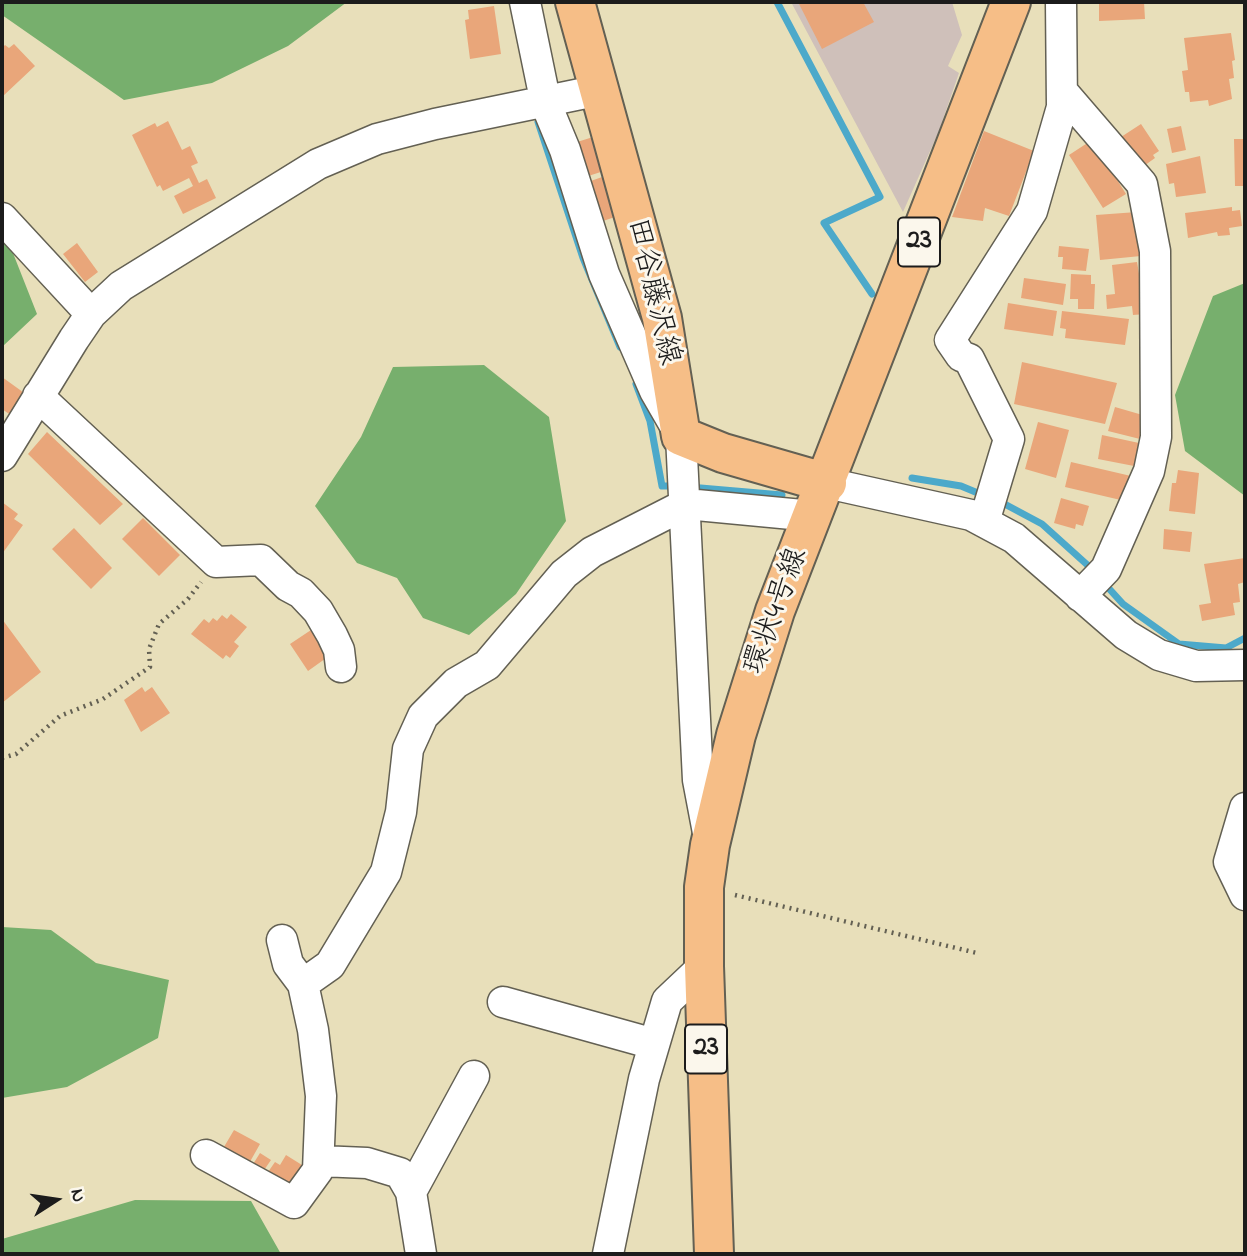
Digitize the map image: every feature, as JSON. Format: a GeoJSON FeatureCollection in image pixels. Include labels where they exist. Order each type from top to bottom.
{"type":"FeatureCollection","features":[{"type":"Feature","properties":{"kind":"main road","name":"田谷藤沢線"},"geometry":{"type":"LineString","coordinates":[[575,2],[662,318],[681,436]]}},
{"type":"Feature","properties":{"kind":"main road","name":"環状4号線"},"geometry":{"type":"LineString","coordinates":[[715,1254],[704,966],[704,887],[710,845],[736,735],[771,623],[1011,2]]}},
{"type":"Feature","properties":{"kind":"main road"},"geometry":{"type":"LineString","coordinates":[[681,436],[723,453],[820,500]]}},
{"type":"Feature","properties":{"kind":"street"},"geometry":{"type":"LineString","coordinates":[[525,2],[537,105],[565,150],[604,274],[655,391],[681,436],[698,780],[710,845]]}},
{"type":"Feature","properties":{"kind":"street"},"geometry":{"type":"LineString","coordinates":[[303,984],[330,965],[386,872],[401,812],[408,749],[424,716],[456,683],[487,665],[564,573],[592,552],[685,494],[921,502],[971,515],[990,505],[1009,439],[969,359],[961,356],[950,340],[1032,211],[1062,107],[1061,2]]}},
{"type":"Feature","properties":{"kind":"street"},"geometry":{"type":"LineString","coordinates":[[2,456],[91,314],[121,286],[317,164],[377,139],[435,124],[600,90]]}},
{"type":"Feature","properties":{"kind":"street"},"geometry":{"type":"LineString","coordinates":[[1062,91],[1142,184],[1155,251],[1156,437],[1149,471],[1093,582]]}},
{"type":"Feature","properties":{"kind":"street"},"geometry":{"type":"LineString","coordinates":[[2,218],[91,314]]}},
{"type":"Feature","properties":{"kind":"street"},"geometry":{"type":"LineString","coordinates":[[38,396],[216,562],[261,560],[288,586],[301,593],[318,611],[332,635],[339,650],[341,667]]}},
{"type":"Feature","properties":{"kind":"street"},"geometry":{"type":"LineString","coordinates":[[990,505],[1013,538],[1093,582],[1126,635],[1159,655],[1196,666],[1245,665]]}},
{"type":"Feature","properties":{"kind":"street"},"geometry":{"type":"LineString","coordinates":[[1245,808],[1229,862],[1245,895]]}},
{"type":"Feature","properties":{"kind":"street"},"geometry":{"type":"LineString","coordinates":[[206,1155],[294,1203],[318,1170],[321,1096],[313,1030],[303,984],[288,964],[282,940]]}},
{"type":"Feature","properties":{"kind":"street"},"geometry":{"type":"LineString","coordinates":[[608,1254],[643,1079],[667,1001],[704,966]]}},
{"type":"Feature","properties":{"kind":"street"},"geometry":{"type":"LineString","coordinates":[[503,1002],[654,1044]]}},
{"type":"Feature","properties":{"kind":"street"},"geometry":{"type":"LineString","coordinates":[[411,1192],[474,1076]]}},
{"type":"Feature","properties":{"kind":"street"},"geometry":{"type":"LineString","coordinates":[[320,1161],[386,1166],[400,1173],[411,1192],[421,1254]]}},
{"type":"Feature","properties":{"kind":"path"},"geometry":{"type":"LineString","coordinates":[[2,758],[16,754],[60,716],[103,699],[150,667],[149,649],[159,624],[188,599],[216,562]]}},
{"type":"Feature","properties":{"kind":"path"},"geometry":{"type":"LineString","coordinates":[[704,887],[977,953]]}},
{"type":"Feature","properties":{"kind":"shaded area"},"geometry":{"type":"Polygon","coordinates":[[[791,2],[952,2],[962,35],[948,66],[959,73],[939,131],[903,212],[791,2]]]}},
{"type":"Feature","properties":{"kind":"green space"},"geometry":{"type":"Polygon","coordinates":[[[2,2],[347,2],[288,46],[212,83],[124,100],[2,15],[2,2]]]}},
{"type":"Feature","properties":{"kind":"green space"},"geometry":{"type":"Polygon","coordinates":[[[2,233],[9,243],[37,314],[2,347],[2,233]]]}},
{"type":"Feature","properties":{"kind":"green space"},"geometry":{"type":"Polygon","coordinates":[[[1245,283],[1245,496],[1185,451],[1175,395],[1213,296],[1245,283]]]}},
{"type":"Feature","properties":{"kind":"green space"},"geometry":{"type":"Polygon","coordinates":[[[484,365],[549,417],[566,521],[516,594],[469,635],[423,618],[397,578],[357,563],[315,506],[361,437],[393,367],[484,365]]]}},
{"type":"Feature","properties":{"kind":"green space"},"geometry":{"type":"Polygon","coordinates":[[[2,927],[51,930],[96,963],[169,980],[158,1038],[67,1087],[2,1098],[2,927]]]}},
{"type":"Feature","properties":{"kind":"green space"},"geometry":{"type":"Polygon","coordinates":[[[135,1200],[251,1201],[281,1254],[2,1254],[2,1239],[135,1200]]]}},
{"type":"Feature","properties":{"kind":"building"},"geometry":{"type":"Polygon","coordinates":[[[798,2],[863,2],[874,22],[822,49],[798,2]]]}},
{"type":"Feature","properties":{"kind":"building"},"geometry":{"type":"Polygon","coordinates":[[[1099,2],[1144,2],[1145,19],[1099,21],[1099,2]]]}},
{"type":"Feature","properties":{"kind":"building"},"geometry":{"type":"Polygon","coordinates":[[[494,6],[501,54],[470,59],[465,20],[469,19],[468,10],[494,6]]]}},
{"type":"Feature","properties":{"kind":"building"},"geometry":{"type":"Polygon","coordinates":[[[1231,33],[1235,60],[1232,61],[1234,78],[1229,79],[1232,99],[1209,106],[1208,100],[1190,102],[1189,92],[1185,92],[1182,71],[1188,70],[1184,38],[1231,33]]]}},
{"type":"Feature","properties":{"kind":"building"},"geometry":{"type":"Polygon","coordinates":[[[14,44],[35,66],[2,97],[2,48],[5,45],[9,48],[14,44]]]}},
{"type":"Feature","properties":{"kind":"building"},"geometry":{"type":"Polygon","coordinates":[[[168,121],[182,150],[190,146],[198,163],[191,166],[199,183],[207,179],[216,198],[183,214],[174,196],[193,186],[189,178],[163,191],[160,185],[157,187],[132,135],[155,123],[157,127],[168,121]]]}},
{"type":"Feature","properties":{"kind":"building"},"geometry":{"type":"Polygon","coordinates":[[[1141,124],[1159,151],[1153,155],[1155,158],[1141,168],[1121,137],[1141,124]]]}},
{"type":"Feature","properties":{"kind":"building"},"geometry":{"type":"Polygon","coordinates":[[[1181,126],[1186,150],[1172,153],[1167,129],[1181,126]]]}},
{"type":"Feature","properties":{"kind":"building"},"geometry":{"type":"Polygon","coordinates":[[[984,131],[1034,151],[1009,216],[985,208],[983,221],[952,217],[984,131]]]}},
{"type":"Feature","properties":{"kind":"building"},"geometry":{"type":"Polygon","coordinates":[[[593,137],[604,171],[585,177],[574,143],[593,137]]]}},
{"type":"Feature","properties":{"kind":"building"},"geometry":{"type":"Polygon","coordinates":[[[1234,139],[1245,139],[1245,186],[1235,186],[1234,139]]]}},
{"type":"Feature","properties":{"kind":"building"},"geometry":{"type":"Polygon","coordinates":[[[1092,140],[1126,194],[1103,208],[1069,155],[1092,140]]]}},
{"type":"Feature","properties":{"kind":"building"},"geometry":{"type":"Polygon","coordinates":[[[1200,156],[1206,193],[1176,197],[1174,183],[1169,184],[1166,164],[1200,156]]]}},
{"type":"Feature","properties":{"kind":"building"},"geometry":{"type":"Polygon","coordinates":[[[605,176],[618,216],[597,223],[585,183],[605,176]]]}},
{"type":"Feature","properties":{"kind":"building"},"geometry":{"type":"Polygon","coordinates":[[[1232,207],[1232,211],[1240,210],[1242,226],[1229,228],[1230,235],[1218,236],[1217,232],[1188,238],[1185,213],[1232,207]]]}},
{"type":"Feature","properties":{"kind":"building"},"geometry":{"type":"Polygon","coordinates":[[[1137,212],[1141,256],[1100,260],[1096,215],[1137,212]]]}},
{"type":"Feature","properties":{"kind":"building"},"geometry":{"type":"Polygon","coordinates":[[[77,243],[98,272],[85,282],[63,254],[77,243]]]}},
{"type":"Feature","properties":{"kind":"building"},"geometry":{"type":"Polygon","coordinates":[[[1059,246],[1089,249],[1086,271],[1062,269],[1063,257],[1058,257],[1059,246]]]}},
{"type":"Feature","properties":{"kind":"building"},"geometry":{"type":"Polygon","coordinates":[[[1137,262],[1146,314],[1133,315],[1132,306],[1107,309],[1106,295],[1115,294],[1112,265],[1137,262]]]}},
{"type":"Feature","properties":{"kind":"building"},"geometry":{"type":"Polygon","coordinates":[[[1071,274],[1091,275],[1091,284],[1095,284],[1094,309],[1078,309],[1078,299],[1070,299],[1071,274]]]}},
{"type":"Feature","properties":{"kind":"building"},"geometry":{"type":"Polygon","coordinates":[[[1024,278],[1066,284],[1063,305],[1021,298],[1024,278]]]}},
{"type":"Feature","properties":{"kind":"building"},"geometry":{"type":"Polygon","coordinates":[[[1008,303],[1057,311],[1053,336],[1004,329],[1008,303]]]}},
{"type":"Feature","properties":{"kind":"building"},"geometry":{"type":"Polygon","coordinates":[[[1062,311],[1129,319],[1125,345],[1065,338],[1066,329],[1060,328],[1062,311]]]}},
{"type":"Feature","properties":{"kind":"building"},"geometry":{"type":"Polygon","coordinates":[[[1022,362],[1117,383],[1105,424],[1014,404],[1022,362]]]}},
{"type":"Feature","properties":{"kind":"building"},"geometry":{"type":"Polygon","coordinates":[[[2,377],[27,395],[12,416],[2,409],[2,377]]]}},
{"type":"Feature","properties":{"kind":"building"},"geometry":{"type":"Polygon","coordinates":[[[1115,407],[1146,416],[1140,439],[1108,431],[1115,407]]]}},
{"type":"Feature","properties":{"kind":"building"},"geometry":{"type":"Polygon","coordinates":[[[1038,422],[1069,430],[1056,478],[1025,469],[1038,422]]]}},
{"type":"Feature","properties":{"kind":"building"},"geometry":{"type":"Polygon","coordinates":[[[47,432],[123,504],[100,525],[28,454],[47,432]]]}},
{"type":"Feature","properties":{"kind":"building"},"geometry":{"type":"Polygon","coordinates":[[[1102,435],[1139,443],[1134,466],[1098,459],[1102,435]]]}},
{"type":"Feature","properties":{"kind":"building"},"geometry":{"type":"Polygon","coordinates":[[[1071,462],[1131,476],[1125,501],[1065,487],[1071,462]]]}},
{"type":"Feature","properties":{"kind":"building"},"geometry":{"type":"Polygon","coordinates":[[[1178,470],[1199,473],[1195,514],[1169,511],[1172,483],[1176,483],[1178,470]]]}},
{"type":"Feature","properties":{"kind":"building"},"geometry":{"type":"Polygon","coordinates":[[[1061,498],[1089,506],[1083,526],[1076,524],[1075,529],[1054,523],[1061,498]]]}},
{"type":"Feature","properties":{"kind":"building"},"geometry":{"type":"Polygon","coordinates":[[[2,502],[18,514],[14,519],[23,525],[2,554],[2,502]]]}},
{"type":"Feature","properties":{"kind":"building"},"geometry":{"type":"Polygon","coordinates":[[[143,518],[180,555],[159,576],[122,539],[143,518]]]}},
{"type":"Feature","properties":{"kind":"building"},"geometry":{"type":"Polygon","coordinates":[[[74,528],[112,568],[91,589],[52,549],[74,528]]]}},
{"type":"Feature","properties":{"kind":"building"},"geometry":{"type":"Polygon","coordinates":[[[1164,529],[1192,532],[1190,552],[1163,549],[1164,529]]]}},
{"type":"Feature","properties":{"kind":"building"},"geometry":{"type":"Polygon","coordinates":[[[1245,558],[1245,582],[1238,584],[1240,602],[1233,603],[1235,615],[1202,621],[1199,605],[1211,603],[1204,564],[1245,558]]]}},
{"type":"Feature","properties":{"kind":"building"},"geometry":{"type":"Polygon","coordinates":[[[231,614],[247,627],[234,642],[239,646],[230,658],[226,655],[223,659],[191,634],[204,619],[209,623],[213,618],[217,621],[222,615],[227,619],[231,614]]]}},
{"type":"Feature","properties":{"kind":"building"},"geometry":{"type":"Polygon","coordinates":[[[2,619],[41,672],[2,703],[2,619]]]}},
{"type":"Feature","properties":{"kind":"building"},"geometry":{"type":"Polygon","coordinates":[[[311,630],[329,656],[308,671],[290,644],[311,630]]]}},
{"type":"Feature","properties":{"kind":"building"},"geometry":{"type":"Polygon","coordinates":[[[142,687],[145,692],[152,687],[170,713],[141,732],[124,700],[142,687]]]}},
{"type":"Feature","properties":{"kind":"building"},"geometry":{"type":"Polygon","coordinates":[[[234,1130],[260,1144],[247,1167],[221,1152],[234,1130]]]}},
{"type":"Feature","properties":{"kind":"building"},"geometry":{"type":"Polygon","coordinates":[[[260,1153],[271,1160],[260,1176],[250,1169],[260,1153]]]}},
{"type":"Feature","properties":{"kind":"building"},"geometry":{"type":"Polygon","coordinates":[[[286,1155],[302,1165],[287,1189],[268,1172],[275,1162],[280,1165],[286,1155]]]}},
{"type":"Feature","properties":{"kind":"waterway"},"geometry":{"type":"LineString","coordinates":[[777,2],[880,197],[824,223],[872,294]]}},
{"type":"Feature","properties":{"kind":"waterway"},"geometry":{"type":"LineString","coordinates":[[538,122],[583,258],[620,347]]}},
{"type":"Feature","properties":{"kind":"waterway"},"geometry":{"type":"LineString","coordinates":[[636,384],[650,421],[662,486],[677,486]]}},
{"type":"Feature","properties":{"kind":"waterway"},"geometry":{"type":"LineString","coordinates":[[912,478],[961,486],[985,496]]}},
{"type":"Feature","properties":{"kind":"waterway"},"geometry":{"type":"LineString","coordinates":[[689,487],[782,495]]}},
{"type":"Feature","properties":{"kind":"waterway"},"geometry":{"type":"LineString","coordinates":[[999,501],[1042,524],[1093,570]]}},
{"type":"Feature","properties":{"kind":"waterway"},"geometry":{"type":"LineString","coordinates":[[1103,582],[1123,604],[1179,644],[1226,648],[1245,638]]}}]}
